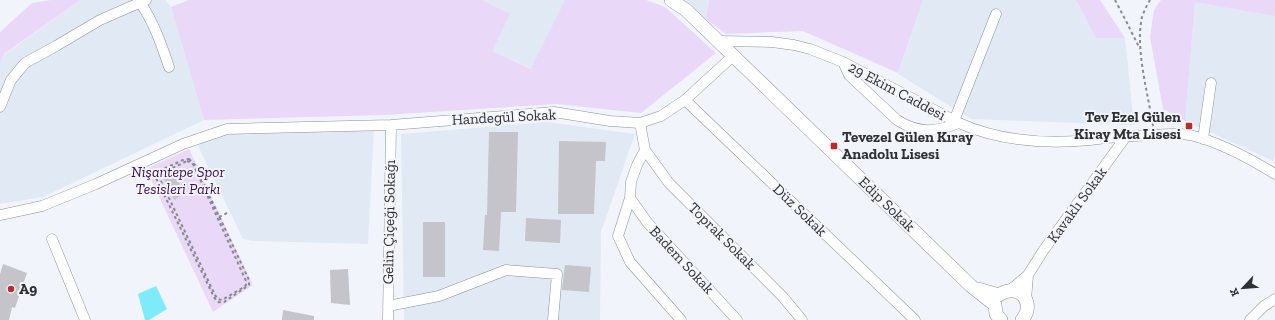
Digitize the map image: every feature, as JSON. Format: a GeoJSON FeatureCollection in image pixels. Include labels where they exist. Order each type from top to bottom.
{"type":"FeatureCollection","features":[{"type":"Feature","properties":{"kind":"main road","name":"Edip Sokak"},"geometry":{"type":"LineString","coordinates":[[671,0],[686,10],[718,40],[971,286],[998,307],[1019,292],[1026,300]]}},
{"type":"Feature","properties":{"kind":"main road"},"geometry":{"type":"LineString","coordinates":[[1025,319],[1028,311],[1026,300]]}},
{"type":"Feature","properties":{"kind":"street"},"geometry":{"type":"LineString","coordinates":[[0,107],[11,80],[25,63],[100,20],[143,1],[160,39],[169,67]]}},
{"type":"Feature","properties":{"kind":"street"},"geometry":{"type":"LineString","coordinates":[[843,62],[849,75],[906,126],[922,130],[943,128],[957,122],[996,14]]}},
{"type":"Feature","properties":{"kind":"street","name":"29 Ekim Caddesi"},"geometry":{"type":"LineString","coordinates":[[718,40],[772,42],[810,49],[843,62],[974,130],[1006,137],[1033,140],[1088,140],[1127,135],[1189,135],[1213,142],[1235,152],[1275,174]]}},
{"type":"Feature","properties":{"kind":"street","name":"Handegül Sokak"},"geometry":{"type":"LineString","coordinates":[[0,215],[42,206],[96,184],[183,144],[227,129],[391,125],[554,112],[640,123],[661,116],[685,100],[733,56]]}},
{"type":"Feature","properties":{"kind":"street"},"geometry":{"type":"LineString","coordinates":[[1203,139],[1211,83]]}},
{"type":"Feature","properties":{"kind":"street","name":"Düz Sokak"},"geometry":{"type":"LineString","coordinates":[[685,100],[915,320]]}},
{"type":"Feature","properties":{"kind":"street"},"geometry":{"type":"LineString","coordinates":[[640,123],[645,150],[637,165],[631,182],[630,198],[618,236],[630,262],[681,320]]}},
{"type":"Feature","properties":{"kind":"street","name":"Gelin Çiçeği Sokağı"},"geometry":{"type":"LineString","coordinates":[[388,320],[391,125]]}},
{"type":"Feature","properties":{"kind":"street","name":"Kavaklı Sokak"},"geometry":{"type":"LineString","coordinates":[[1028,274],[1127,135]]}},
{"type":"Feature","properties":{"kind":"street","name":"Toprak Sokak"},"geometry":{"type":"LineString","coordinates":[[645,150],[669,183],[783,297],[802,320]]}},
{"type":"Feature","properties":{"kind":"street","name":"Badem Sokak"},"geometry":{"type":"LineString","coordinates":[[630,198],[647,222],[737,320]]}},
{"type":"Feature","properties":{"kind":"street"},"geometry":{"type":"LineString","coordinates":[[52,239],[85,320]]}},
{"type":"Feature","properties":{"kind":"street"},"geometry":{"type":"LineString","coordinates":[[388,306],[438,296],[506,270],[557,274],[553,320]]}},
{"type":"Feature","properties":{"kind":"street"},"geometry":{"type":"LineString","coordinates":[[1026,300],[1028,274]]}},
{"type":"Feature","properties":{"kind":"street"},"geometry":{"type":"LineString","coordinates":[[998,307],[1028,274]]}},
{"type":"Feature","properties":{"kind":"street"},"geometry":{"type":"LineString","coordinates":[[1250,320],[1264,306],[1275,299]]}},
{"type":"Feature","properties":{"kind":"path"},"geometry":{"type":"LineString","coordinates":[[1115,0],[1140,51]]}},
{"type":"Feature","properties":{"kind":"path"},"geometry":{"type":"LineString","coordinates":[[1150,0],[1142,15],[1140,51],[1154,135]]}},
{"type":"Feature","properties":{"kind":"path"},"geometry":{"type":"LineString","coordinates":[[190,159],[195,165],[219,217],[250,283],[245,288],[224,302],[220,303],[217,302],[214,297],[156,178],[157,172],[183,160],[190,159]]}},
{"type":"Feature","properties":{"kind":"path"},"geometry":{"type":"LineString","coordinates":[[219,217],[227,213]]}},
{"type":"Feature","properties":{"kind":"shaded area"},"geometry":{"type":"Polygon","coordinates":[[[80,0],[165,0],[171,7],[204,120],[43,197],[0,204],[0,64],[4,55],[80,0]]]}},
{"type":"Feature","properties":{"kind":"shaded area"},"geometry":{"type":"Polygon","coordinates":[[[482,0],[565,0],[532,69],[492,51],[482,0]]]}},
{"type":"Feature","properties":{"kind":"shaded area"},"geometry":{"type":"Polygon","coordinates":[[[685,0],[709,0],[706,19],[685,0]]]}},
{"type":"Feature","properties":{"kind":"shaded area"},"geometry":{"type":"Polygon","coordinates":[[[923,0],[1076,0],[1096,38],[1125,38],[1134,125],[971,119],[898,74],[923,0]]]}},
{"type":"Feature","properties":{"kind":"shaded area"},"geometry":{"type":"Polygon","coordinates":[[[1195,1],[1275,16],[1275,157],[1273,161],[1185,121],[1195,1]]]}},
{"type":"Feature","properties":{"kind":"shaded area"},"geometry":{"type":"Polygon","coordinates":[[[547,122],[635,134],[601,232],[600,320],[404,320],[401,134],[547,122]]]}},
{"type":"Feature","properties":{"kind":"shaded area"},"geometry":{"type":"Polygon","coordinates":[[[374,127],[368,244],[252,241],[243,239],[199,148],[200,140],[215,135],[374,127]]]}},
{"type":"Feature","properties":{"kind":"green space"},"geometry":{"type":"Polygon","coordinates":[[[51,0],[80,0],[4,54],[0,64],[0,32],[32,3],[51,0]]]}},
{"type":"Feature","properties":{"kind":"green space"},"geometry":{"type":"Polygon","coordinates":[[[189,0],[482,0],[510,14],[492,51],[531,69],[565,0],[646,0],[665,7],[716,53],[641,113],[557,104],[384,115],[204,120],[171,7],[189,0]]]}},
{"type":"Feature","properties":{"kind":"green space"},"geometry":{"type":"Polygon","coordinates":[[[709,0],[923,0],[898,73],[803,31],[726,34],[706,19],[709,0]]]}},
{"type":"Feature","properties":{"kind":"green space"},"geometry":{"type":"Polygon","coordinates":[[[1076,0],[1100,0],[1125,38],[1096,38],[1076,0]]]}},
{"type":"Feature","properties":{"kind":"green space"},"geometry":{"type":"Polygon","coordinates":[[[1161,0],[1275,0],[1275,16],[1195,2],[1185,121],[1163,109],[1150,37],[1154,10],[1161,0]]]}},
{"type":"Feature","properties":{"kind":"green space","name":"Nişantepe Spor Tesisleri Parkı"},"geometry":{"type":"Polygon","coordinates":[[[189,149],[253,285],[213,312],[146,169],[189,149]]]}},
{"type":"Feature","properties":{"kind":"water"},"geometry":{"type":"Polygon","coordinates":[[[156,286],[167,309],[149,320],[145,320],[138,294],[156,286]]]}},
{"type":"Feature","properties":{"kind":"building"},"geometry":{"type":"Polygon","coordinates":[[[489,132],[518,132],[516,212],[501,212],[499,251],[483,250],[485,215],[487,215],[489,132]]]}},
{"type":"Feature","properties":{"kind":"building"},"geometry":{"type":"Polygon","coordinates":[[[559,141],[606,142],[605,161],[596,161],[594,214],[558,214],[559,141]]]}},
{"type":"Feature","properties":{"kind":"building"},"geometry":{"type":"Polygon","coordinates":[[[175,174],[184,194],[174,200],[164,179],[175,174]]]}},
{"type":"Feature","properties":{"kind":"building"},"geometry":{"type":"Polygon","coordinates":[[[526,218],[561,220],[560,243],[525,241],[526,218]]]}},
{"type":"Feature","properties":{"kind":"building"},"geometry":{"type":"Polygon","coordinates":[[[423,222],[445,222],[445,277],[423,277],[423,222]]]}},
{"type":"Feature","properties":{"kind":"building","name":"A9"},"geometry":{"type":"Polygon","coordinates":[[[3,264],[27,273],[15,308],[12,307],[9,320],[0,320],[0,274],[3,264]]]}},
{"type":"Feature","properties":{"kind":"building"},"geometry":{"type":"Polygon","coordinates":[[[565,265],[591,267],[589,292],[562,290],[565,265]]]}},
{"type":"Feature","properties":{"kind":"building"},"geometry":{"type":"Polygon","coordinates":[[[348,269],[350,305],[331,303],[330,270],[348,269]]]}},
{"type":"Feature","properties":{"kind":"building"},"geometry":{"type":"Polygon","coordinates":[[[283,310],[314,316],[314,320],[282,320],[283,310]]]}},
{"type":"Feature","properties":{"kind":"place","name":"Tev Ezel Gülen Kiray Mta Lisesi"},"geometry":{"type":"Point","coordinates":[1189,126]}},
{"type":"Feature","properties":{"kind":"place","name":"Tevezel Gülen Kıray Anadolu Lisesi"},"geometry":{"type":"Point","coordinates":[834,146]}},
{"type":"Feature","properties":{"kind":"place","name":"A9"},"geometry":{"type":"Point","coordinates":[11,289]}}]}
